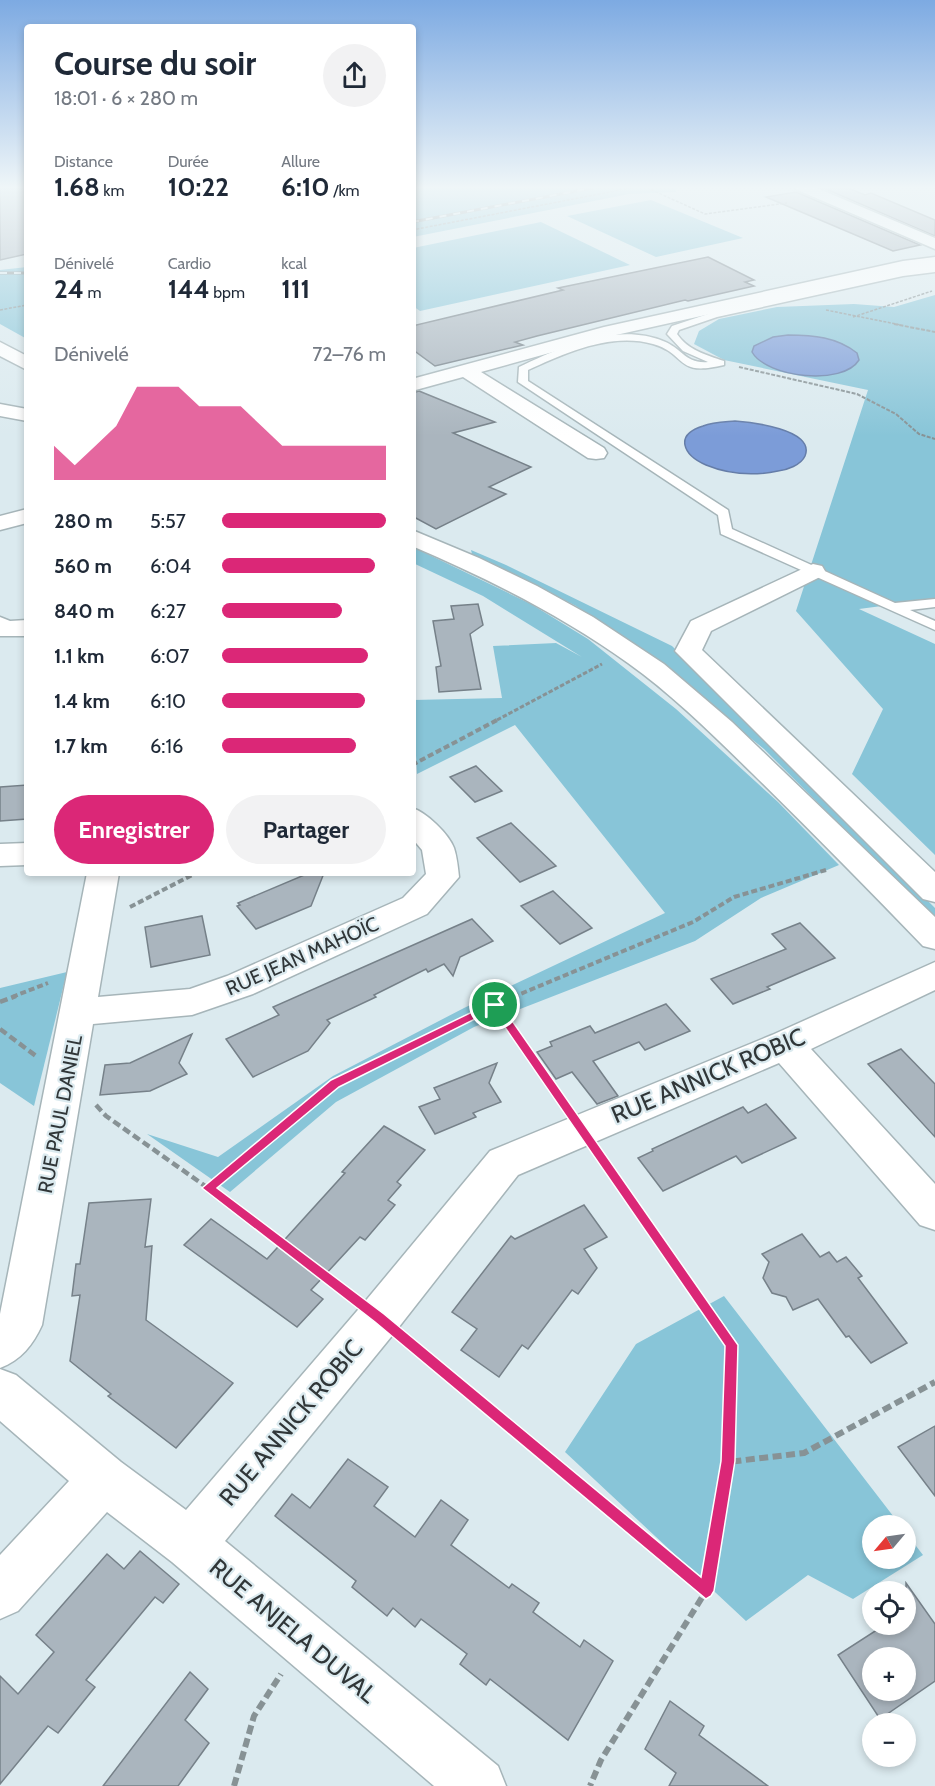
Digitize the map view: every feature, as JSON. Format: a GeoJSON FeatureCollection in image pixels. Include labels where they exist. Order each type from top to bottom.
{"type":"FeatureCollection","features":[{"type":"Feature","properties":{"kind":"street"},"geometry":{"type":"LineString","coordinates":[[416,384],[604,332],[888,269]]}},
{"type":"Feature","properties":{"kind":"street"},"geometry":{"type":"LineString","coordinates":[[0,348],[24,362]]}},
{"type":"Feature","properties":{"kind":"street"},"geometry":{"type":"LineString","coordinates":[[467,371],[596,453]]}},
{"type":"Feature","properties":{"kind":"street"},"geometry":{"type":"LineString","coordinates":[[0,410],[24,414]]}},
{"type":"Feature","properties":{"kind":"street"},"geometry":{"type":"LineString","coordinates":[[0,523],[24,517]]}},
{"type":"Feature","properties":{"kind":"street"},"geometry":{"type":"LineString","coordinates":[[416,539],[469,561],[568,612],[627,651],[711,718],[859,860],[935,937]]}},
{"type":"Feature","properties":{"kind":"street"},"geometry":{"type":"LineString","coordinates":[[813,571],[700,626],[688,651],[935,891]]}},
{"type":"Feature","properties":{"kind":"street"},"geometry":{"type":"LineString","coordinates":[[0,625],[3,629],[24,628]]}},
{"type":"Feature","properties":{"kind":"street","name":"RUE JEAN MAHOÏC"},"geometry":{"type":"LineString","coordinates":[[79,1012],[192,1002],[240,985],[416,906],[443,877],[438,847],[416,822]]}},
{"type":"Feature","properties":{"kind":"street"},"geometry":{"type":"LineString","coordinates":[[0,855],[24,854]]}},
{"type":"Feature","properties":{"kind":"street","name":"RUE PAUL DANIEL"},"geometry":{"type":"LineString","coordinates":[[0,1347],[20,1325],[102,876]]}},
{"type":"Feature","properties":{"kind":"street","name":"RUE ANNICK ROBIC"},"geometry":{"type":"LineString","coordinates":[[190,1544],[379,1318],[504,1163],[785,1045],[935,975]]}},
{"type":"Feature","properties":{"kind":"street"},"geometry":{"type":"LineString","coordinates":[[785,1045],[935,1212]]}},
{"type":"Feature","properties":{"kind":"street","name":"RUE ANJELA DUVAL"},"geometry":{"type":"LineString","coordinates":[[0,1391],[104,1479],[190,1544],[478,1786]]}},
{"type":"Feature","properties":{"kind":"street"},"geometry":{"type":"LineString","coordinates":[[0,1593],[104,1479]]}},
{"type":"Feature","properties":{"kind":"lane"},"geometry":{"type":"LineString","coordinates":[[720,363],[698,355],[681,345],[672,334],[675,328],[695,320],[903,273],[932,269]]}},
{"type":"Feature","properties":{"kind":"lane"},"geometry":{"type":"LineString","coordinates":[[720,363],[700,368],[690,366],[660,343],[638,338],[616,339],[598,342],[540,361],[523,369],[523,382],[724,513],[726,531],[935,627]]}},
{"type":"Feature","properties":{"kind":"lane"},"geometry":{"type":"LineString","coordinates":[[893,607],[935,603]]}},
{"type":"Feature","properties":{"kind":"path"},"geometry":{"type":"LineString","coordinates":[[852,317],[935,290]]}},
{"type":"Feature","properties":{"kind":"path"},"geometry":{"type":"LineString","coordinates":[[784,300],[852,317],[935,332]]}},
{"type":"Feature","properties":{"kind":"path"},"geometry":{"type":"LineString","coordinates":[[0,310],[24,305]]}},
{"type":"Feature","properties":{"kind":"path"},"geometry":{"type":"LineString","coordinates":[[720,363],[857,394],[896,414],[919,434],[935,439]]}},
{"type":"Feature","properties":{"kind":"path"},"geometry":{"type":"LineString","coordinates":[[416,763],[627,651]]}},
{"type":"Feature","properties":{"kind":"path"},"geometry":{"type":"LineString","coordinates":[[208,1188],[335,1084],[495,1005],[693,922],[734,897],[859,860]]}},
{"type":"Feature","properties":{"kind":"path"},"geometry":{"type":"LineString","coordinates":[[495,1005],[732,1345],[728,1461],[706,1591],[601,1760],[590,1786]]}},
{"type":"Feature","properties":{"kind":"path"},"geometry":{"type":"LineString","coordinates":[[0,1029],[40,1060]]}},
{"type":"Feature","properties":{"kind":"path"},"geometry":{"type":"LineString","coordinates":[[61,1106],[95,1104],[106,1116],[208,1188],[379,1318],[706,1591]]}},
{"type":"Feature","properties":{"kind":"path"},"geometry":{"type":"LineString","coordinates":[[728,1461],[804,1453],[935,1382]]}},
{"type":"Feature","properties":{"kind":"path"},"geometry":{"type":"LineString","coordinates":[[234,1786],[254,1716],[303,1639]]}},
{"type":"Feature","properties":{"kind":"shaded area"},"geometry":{"type":"Polygon","coordinates":[[[24,269],[24,337],[0,324],[0,270],[24,269]]]}},
{"type":"Feature","properties":{"kind":"shaded area"},"geometry":{"type":"Polygon","coordinates":[[[416,269],[610,269],[420,311],[416,308],[416,269]]]}},
{"type":"Feature","properties":{"kind":"shaded area"},"geometry":{"type":"Polygon","coordinates":[[[935,295],[935,599],[859,609],[935,644],[935,855],[852,774],[883,709],[796,611],[868,390],[724,360],[694,344],[699,331],[719,319],[777,307],[854,304],[894,307],[935,295]]]}},
{"type":"Feature","properties":{"kind":"shaded area"},"geometry":{"type":"Polygon","coordinates":[[[816,336],[833,340],[857,353],[859,360],[850,368],[838,373],[805,376],[773,368],[760,361],[752,352],[754,346],[773,337],[816,336]]]}},
{"type":"Feature","properties":{"kind":"shaded area"},"geometry":{"type":"Polygon","coordinates":[[[735,421],[766,425],[791,433],[801,439],[806,447],[805,456],[797,464],[785,470],[750,474],[706,465],[687,451],[685,440],[694,430],[711,424],[735,421]]]}},
{"type":"Feature","properties":{"kind":"shaded area"},"geometry":{"type":"Polygon","coordinates":[[[416,548],[531,604],[588,639],[676,709],[778,802],[839,865],[761,898],[695,941],[474,1027],[336,1102],[230,1192],[147,1134],[218,1157],[333,1076],[464,1008],[665,913],[515,725],[417,774],[416,700],[502,698],[493,646],[556,643],[582,657],[483,596],[416,564],[416,548]]]}},
{"type":"Feature","properties":{"kind":"shaded area"},"geometry":{"type":"Polygon","coordinates":[[[471,550],[672,646],[935,908],[935,920],[764,749],[660,665],[576,606],[472,554],[471,550]]]}},
{"type":"Feature","properties":{"kind":"shaded area"},"geometry":{"type":"Polygon","coordinates":[[[67,972],[34,1106],[0,1083],[0,988],[67,972]]]}},
{"type":"Feature","properties":{"kind":"shaded area"},"geometry":{"type":"Polygon","coordinates":[[[724,1296],[892,1515],[862,1515],[862,1569],[901,1569],[882,1581],[862,1581],[862,1593],[853,1599],[808,1575],[746,1621],[565,1452],[636,1344],[724,1296]]]}},
{"type":"Feature","properties":{"kind":"shaded area"},"geometry":{"type":"Polygon","coordinates":[[[916,1546],[923,1555],[916,1559],[916,1546]]]}},
{"type":"Feature","properties":{"kind":"building"},"geometry":{"type":"Polygon","coordinates":[[[648,269],[733,269],[754,280],[745,282],[754,286],[685,300],[537,336],[515,342],[523,345],[435,366],[416,352],[416,325],[563,290],[558,288],[648,269]]]}},
{"type":"Feature","properties":{"kind":"building"},"geometry":{"type":"Polygon","coordinates":[[[419,391],[495,422],[453,433],[531,467],[489,487],[506,494],[436,529],[416,518],[416,392],[419,391]]]}},
{"type":"Feature","properties":{"kind":"building"},"geometry":{"type":"Polygon","coordinates":[[[478,604],[483,625],[470,634],[481,689],[439,692],[436,667],[441,666],[433,621],[454,619],[451,606],[478,604]]]}},
{"type":"Feature","properties":{"kind":"building"},"geometry":{"type":"Polygon","coordinates":[[[476,766],[502,791],[475,802],[450,777],[476,766]]]}},
{"type":"Feature","properties":{"kind":"building"},"geometry":{"type":"Polygon","coordinates":[[[24,785],[24,819],[0,821],[0,787],[24,785]]]}},
{"type":"Feature","properties":{"kind":"building"},"geometry":{"type":"Polygon","coordinates":[[[511,823],[556,866],[520,882],[477,838],[511,823]]]}},
{"type":"Feature","properties":{"kind":"building"},"geometry":{"type":"Polygon","coordinates":[[[302,876],[323,876],[311,906],[256,929],[237,906],[240,905],[238,903],[302,876]]]}},
{"type":"Feature","properties":{"kind":"building"},"geometry":{"type":"Polygon","coordinates":[[[553,891],[592,928],[560,944],[521,906],[553,891]]]}},
{"type":"Feature","properties":{"kind":"building"},"geometry":{"type":"Polygon","coordinates":[[[202,916],[210,955],[151,967],[145,927],[202,916]]]}},
{"type":"Feature","properties":{"kind":"building"},"geometry":{"type":"Polygon","coordinates":[[[472,919],[493,941],[460,957],[453,976],[444,964],[428,972],[426,969],[374,995],[376,997],[327,1020],[330,1023],[308,1051],[253,1077],[226,1039],[279,1015],[273,1007],[472,919]]]}},
{"type":"Feature","properties":{"kind":"building"},"geometry":{"type":"Polygon","coordinates":[[[800,923],[835,958],[733,1004],[711,979],[786,949],[772,934],[800,923]]]}},
{"type":"Feature","properties":{"kind":"building"},"geometry":{"type":"Polygon","coordinates":[[[666,1004],[690,1031],[645,1050],[639,1042],[593,1061],[618,1096],[597,1104],[572,1072],[556,1079],[537,1052],[552,1046],[550,1042],[590,1026],[595,1033],[666,1004]]]}},
{"type":"Feature","properties":{"kind":"building"},"geometry":{"type":"Polygon","coordinates":[[[192,1034],[179,1063],[187,1074],[150,1091],[100,1095],[105,1065],[130,1063],[192,1034]]]}},
{"type":"Feature","properties":{"kind":"building"},"geometry":{"type":"Polygon","coordinates":[[[901,1049],[935,1084],[935,1137],[868,1064],[901,1049]]]}},
{"type":"Feature","properties":{"kind":"building"},"geometry":{"type":"Polygon","coordinates":[[[497,1063],[489,1083],[501,1102],[473,1113],[476,1117],[435,1134],[419,1107],[440,1099],[434,1088],[497,1063]]]}},
{"type":"Feature","properties":{"kind":"building"},"geometry":{"type":"Polygon","coordinates":[[[766,1104],[796,1138],[742,1163],[736,1156],[663,1191],[638,1158],[653,1151],[652,1149],[743,1107],[748,1113],[766,1104]]]}},
{"type":"Feature","properties":{"kind":"building"},"geometry":{"type":"Polygon","coordinates":[[[384,1126],[425,1150],[397,1182],[401,1185],[388,1200],[395,1205],[365,1240],[360,1237],[311,1290],[323,1299],[297,1327],[184,1245],[211,1219],[267,1259],[384,1126]]]}},
{"type":"Feature","properties":{"kind":"building"},"geometry":{"type":"Polygon","coordinates":[[[151,1199],[145,1247],[152,1246],[146,1320],[233,1383],[176,1448],[108,1396],[111,1394],[70,1361],[80,1295],[72,1296],[76,1264],[80,1264],[89,1203],[151,1199]]]}},
{"type":"Feature","properties":{"kind":"building"},"geometry":{"type":"Polygon","coordinates":[[[584,1205],[607,1237],[584,1249],[597,1268],[578,1294],[572,1290],[528,1349],[522,1345],[499,1377],[461,1350],[477,1329],[452,1312],[511,1236],[515,1239],[584,1205]]]}},
{"type":"Feature","properties":{"kind":"building"},"geometry":{"type":"Polygon","coordinates":[[[802,1234],[820,1257],[829,1252],[837,1262],[846,1257],[862,1276],[858,1278],[907,1343],[871,1363],[849,1336],[846,1337],[818,1299],[793,1310],[786,1297],[772,1293],[763,1278],[769,1262],[762,1254],[802,1234]]]}},
{"type":"Feature","properties":{"kind":"building"},"geometry":{"type":"Polygon","coordinates":[[[935,1426],[935,1496],[898,1447],[935,1426]]]}},
{"type":"Feature","properties":{"kind":"building"},"geometry":{"type":"Polygon","coordinates":[[[348,1459],[388,1487],[374,1506],[415,1537],[441,1500],[468,1520],[451,1545],[509,1588],[512,1584],[539,1603],[533,1612],[580,1647],[584,1640],[613,1661],[568,1740],[490,1679],[486,1685],[460,1664],[467,1654],[421,1619],[415,1627],[393,1608],[387,1616],[352,1587],[356,1581],[275,1516],[292,1494],[310,1508],[348,1459]]]}},
{"type":"Feature","properties":{"kind":"building"},"geometry":{"type":"Polygon","coordinates":[[[140,1551],[179,1584],[163,1603],[155,1597],[86,1680],[95,1687],[58,1733],[48,1726],[0,1784],[0,1676],[18,1694],[54,1652],[36,1635],[107,1554],[124,1569],[140,1551]]]}},
{"type":"Feature","properties":{"kind":"building"},"geometry":{"type":"Polygon","coordinates":[[[916,1597],[935,1624],[935,1681],[916,1694],[916,1647],[862,1647],[862,1692],[838,1655],[869,1635],[916,1635],[916,1597]]]}},
{"type":"Feature","properties":{"kind":"building"},"geometry":{"type":"Polygon","coordinates":[[[190,1672],[208,1689],[185,1720],[209,1743],[178,1786],[103,1786],[190,1672]]]}},
{"type":"Feature","properties":{"kind":"building"},"geometry":{"type":"Polygon","coordinates":[[[670,1701],[704,1726],[699,1735],[768,1786],[669,1786],[676,1773],[645,1749],[670,1701]]]}},
{"type":"Feature","properties":{"kind":"building"},"geometry":{"type":"Polygon","coordinates":[[[868,1701],[906,1701],[889,1713],[876,1713],[868,1701]]]}},
{"type":"Feature","properties":{"kind":"railway"},"geometry":{"type":"LineString","coordinates":[[0,273],[24,273]]}},
{"type":"Feature","properties":{"kind":"route"},"geometry":{"type":"LineString","coordinates":[[495,1005],[732,1345],[728,1461],[706,1591],[379,1318],[208,1188],[335,1084],[495,1005]]}}]}
